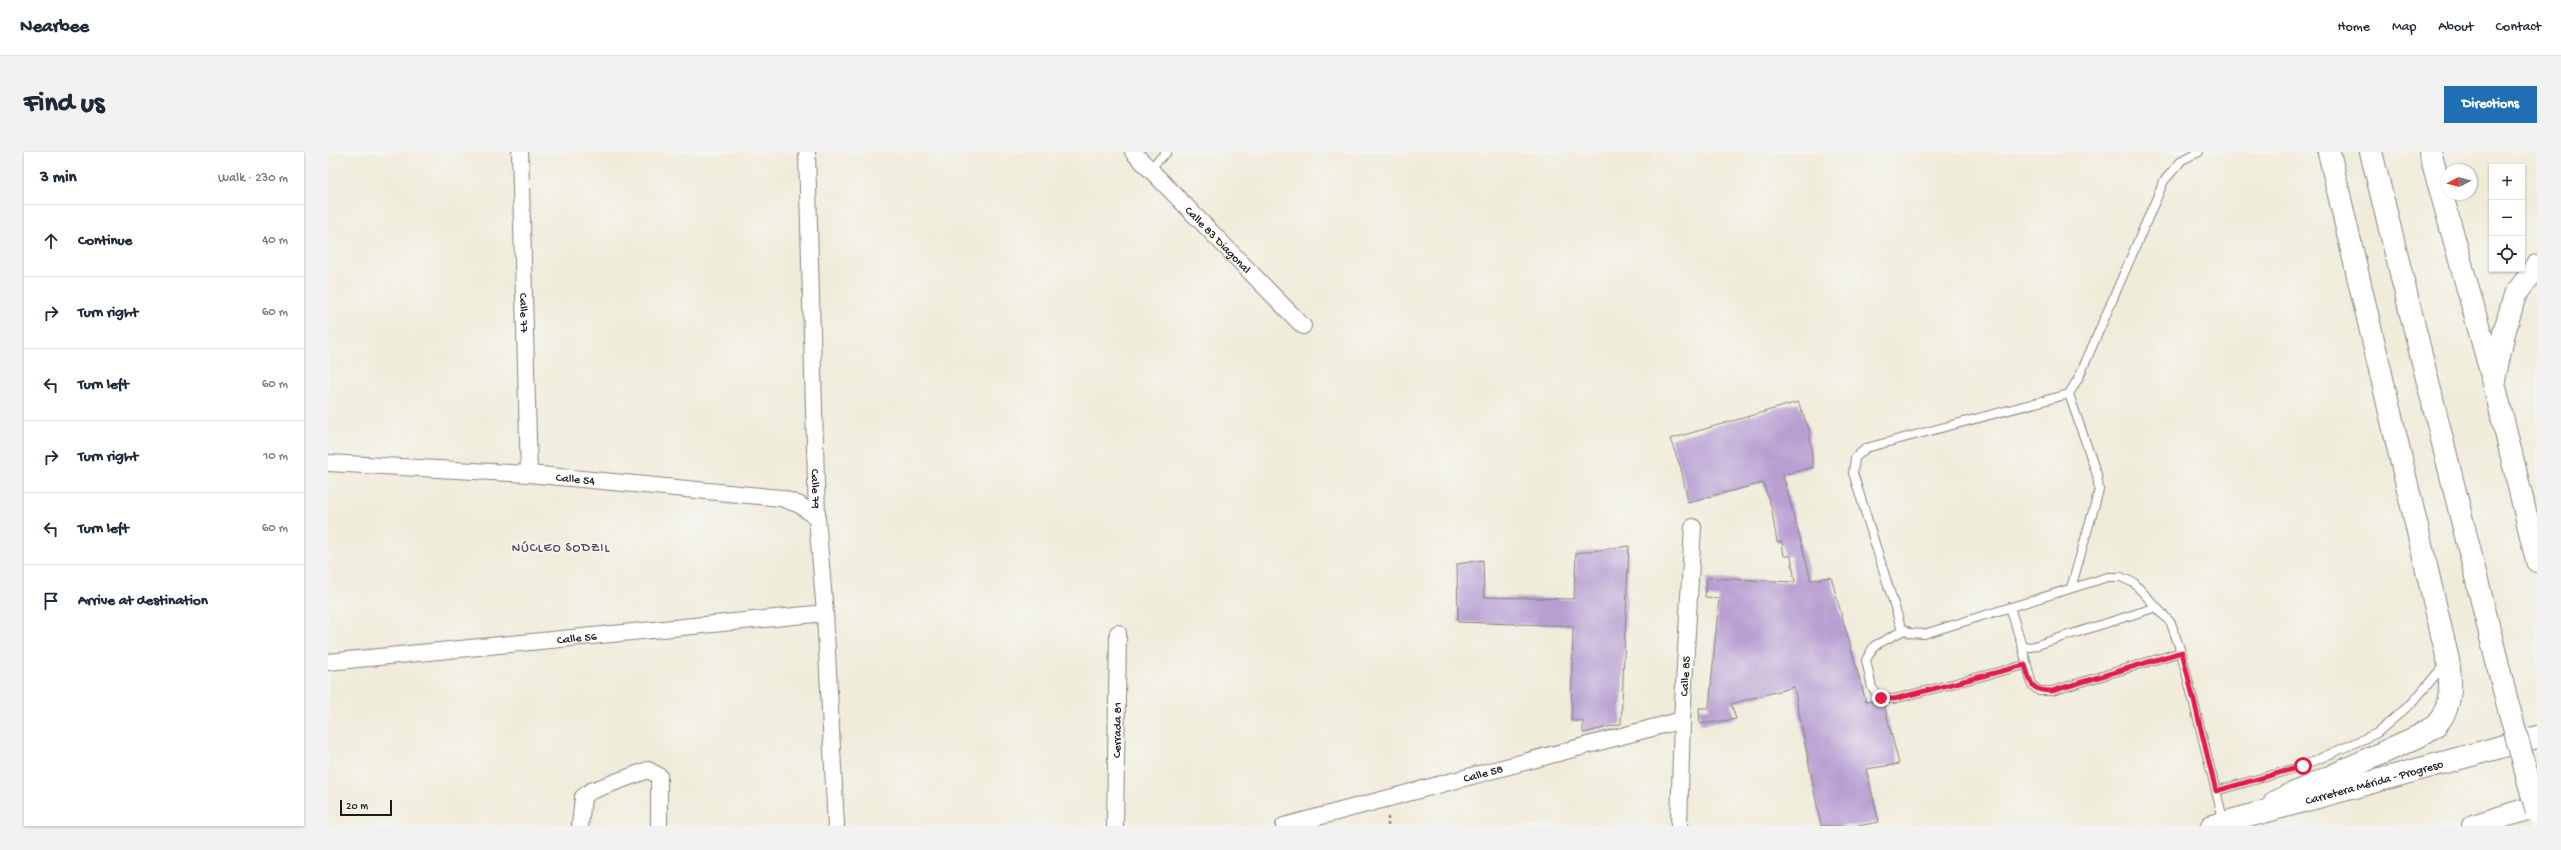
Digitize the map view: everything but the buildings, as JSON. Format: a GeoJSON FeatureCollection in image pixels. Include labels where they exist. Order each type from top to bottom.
{"type":"FeatureCollection","features":[{"type":"Feature","properties":{"kind":"main road"},"geometry":{"type":"LineString","coordinates":[[2245,816],[2418,736],[2437,724],[2449,700],[2451,682],[2448,660],[2329,152]]}},
{"type":"Feature","properties":{"kind":"main road"},"geometry":{"type":"LineString","coordinates":[[2371,152],[2506,698],[2537,812]]}},
{"type":"Feature","properties":{"kind":"main road"},"geometry":{"type":"LineString","coordinates":[[2430,152],[2448,225],[2494,383],[2537,561]]}},
{"type":"Feature","properties":{"kind":"main road"},"geometry":{"type":"LineString","coordinates":[[2445,152],[2448,225]]}},
{"type":"Feature","properties":{"kind":"main road"},"geometry":{"type":"LineString","coordinates":[[2494,383],[2504,333],[2515,295],[2537,266]]}},
{"type":"Feature","properties":{"kind":"main road","name":"Carretera Mérida - Progreso"},"geometry":{"type":"LineString","coordinates":[[2218,824],[2537,737]]}},
{"type":"Feature","properties":{"kind":"main road"},"geometry":{"type":"LineString","coordinates":[[2473,826],[2537,806]]}},
{"type":"Feature","properties":{"kind":"street","name":"Calle 77"},"geometry":{"type":"LineString","coordinates":[[520,152],[529,474]]}},
{"type":"Feature","properties":{"kind":"street","name":"Calle 79"},"geometry":{"type":"LineString","coordinates":[[807,152],[817,518],[825,613],[836,826]]}},
{"type":"Feature","properties":{"kind":"street","name":"Calle 83 Diagonal"},"geometry":{"type":"LineString","coordinates":[[1133,152],[1303,326]]}},
{"type":"Feature","properties":{"kind":"street","name":"Calle 54"},"geometry":{"type":"LineString","coordinates":[[328,463],[529,474],[781,498],[800,505],[817,518]]}},
{"type":"Feature","properties":{"kind":"street","name":"Calle 85"},"geometry":{"type":"LineString","coordinates":[[1679,826],[1682,720],[1693,527]]}},
{"type":"Feature","properties":{"kind":"street","name":"Calle 56"},"geometry":{"type":"LineString","coordinates":[[328,662],[825,613]]}},
{"type":"Feature","properties":{"kind":"street","name":"Cerrada 81"},"geometry":{"type":"LineString","coordinates":[[1115,826],[1118,633]]}},
{"type":"Feature","properties":{"kind":"street","name":"Calle 58"},"geometry":{"type":"LineString","coordinates":[[1284,826],[1682,720]]}},
{"type":"Feature","properties":{"kind":"street"},"geometry":{"type":"LineString","coordinates":[[580,826],[583,797],[592,791],[648,770],[659,776],[660,826]]}},
{"type":"Feature","properties":{"kind":"lane"},"geometry":{"type":"LineString","coordinates":[[1149,169],[1167,152]]}},
{"type":"Feature","properties":{"kind":"lane"},"geometry":{"type":"LineString","coordinates":[[2199,152],[2182,160],[2164,181],[2079,377],[2069,394],[1866,448],[1855,458],[1853,473],[1901,627],[1910,633],[1924,634],[2108,577],[2121,577],[2134,583],[2171,623],[2182,652],[2216,791],[2218,824]]}},
{"type":"Feature","properties":{"kind":"lane"},"geometry":{"type":"LineString","coordinates":[[2069,394],[2097,475],[2099,490],[2071,588]]}},
{"type":"Feature","properties":{"kind":"lane"},"geometry":{"type":"LineString","coordinates":[[2010,607],[2022,646],[2025,665],[2032,685],[2039,691],[2052,691],[2182,652]]}},
{"type":"Feature","properties":{"kind":"lane"},"geometry":{"type":"LineString","coordinates":[[2022,646],[2031,647],[2157,607]]}},
{"type":"Feature","properties":{"kind":"lane"},"geometry":{"type":"LineString","coordinates":[[1904,630],[1874,646],[1866,660],[1872,688],[1881,698],[1894,699],[2025,665]]}},
{"type":"Feature","properties":{"kind":"lane"},"geometry":{"type":"LineString","coordinates":[[2216,791],[2303,766],[2377,733],[2413,702],[2448,660]]}},
{"type":"Feature","properties":{"kind":"district","name":"NÚCLEO SODZIL"},"geometry":{"type":"Point","coordinates":[561,546]}},
{"type":"Feature","properties":{"kind":"route"},"geometry":{"type":"LineString","coordinates":[[1881,698],[1894,699],[2025,665],[2032,685],[2039,691],[2052,691],[2182,652],[2216,791],[2303,766]]}}]}
